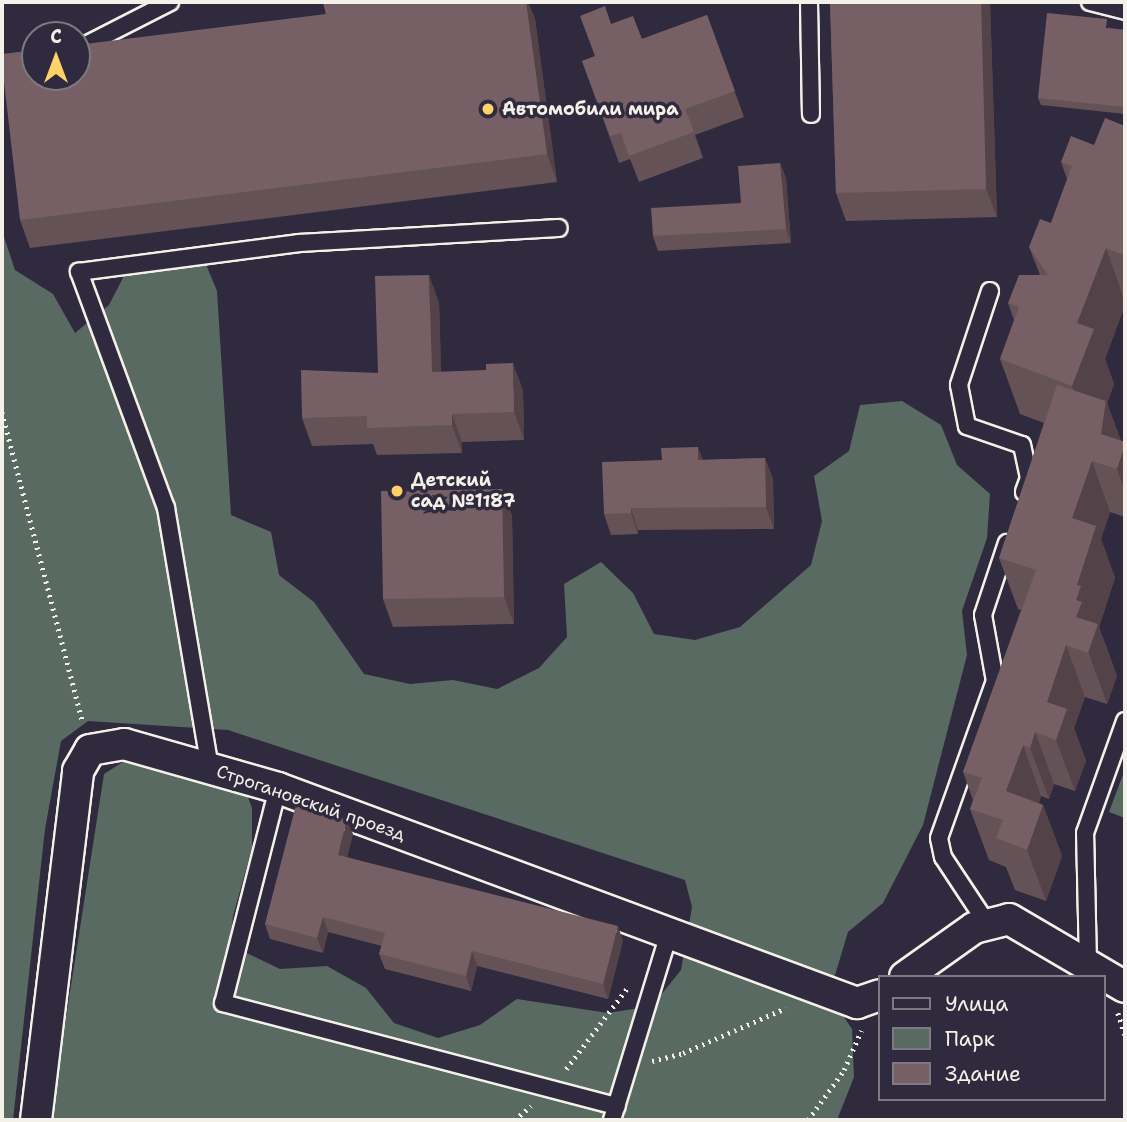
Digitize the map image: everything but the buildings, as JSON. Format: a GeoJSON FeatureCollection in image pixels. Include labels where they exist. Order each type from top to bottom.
{"type":"FeatureCollection","features":[{"type":"Feature","properties":{"kind":"street","name":"Строгановский проезд"},"geometry":{"type":"LineString","coordinates":[[90,750],[124,744],[278,788],[857,1003],[878,997]]}},
{"type":"Feature","properties":{"kind":"street"},"geometry":{"type":"LineString","coordinates":[[36,1120],[78,771],[90,750]]}},
{"type":"Feature","properties":{"kind":"street"},"geometry":{"type":"LineString","coordinates":[[908,975],[986,922],[1009,919],[1125,987]]}},
{"type":"Feature","properties":{"kind":"lane"},"geometry":{"type":"LineString","coordinates":[[137,41],[82,47],[170,2]]}},
{"type":"Feature","properties":{"kind":"lane"},"geometry":{"type":"LineString","coordinates":[[809,2],[811,114]]}},
{"type":"Feature","properties":{"kind":"lane"},"geometry":{"type":"LineString","coordinates":[[1090,2],[1125,11]]}},
{"type":"Feature","properties":{"kind":"lane"},"geometry":{"type":"LineString","coordinates":[[211,768],[166,508],[79,272],[299,243],[559,228]]}},
{"type":"Feature","properties":{"kind":"lane"},"geometry":{"type":"LineString","coordinates":[[986,922],[943,857],[939,838],[995,681],[983,615],[1029,478],[1022,444],[967,426],[958,385],[990,291]]}},
{"type":"Feature","properties":{"kind":"lane"},"geometry":{"type":"LineString","coordinates":[[1088,963],[1085,833],[1125,721]]}},
{"type":"Feature","properties":{"kind":"lane"},"geometry":{"type":"LineString","coordinates":[[278,788],[223,1003],[552,1088],[615,1113],[669,933]]}},
{"type":"Feature","properties":{"kind":"path"},"geometry":{"type":"LineString","coordinates":[[2,412],[90,750]]}},
{"type":"Feature","properties":{"kind":"path"},"geometry":{"type":"LineString","coordinates":[[514,1120],[552,1088],[635,978]]}},
{"type":"Feature","properties":{"kind":"path"},"geometry":{"type":"LineString","coordinates":[[628,1068],[683,1053],[822,990]]}},
{"type":"Feature","properties":{"kind":"path"},"geometry":{"type":"LineString","coordinates":[[808,1120],[844,1070],[878,997]]}},
{"type":"Feature","properties":{"kind":"green space"},"geometry":{"type":"Polygon","coordinates":[[[2,231],[15,270],[53,294],[75,333],[109,305],[129,266],[205,262],[217,291],[231,515],[271,532],[279,575],[314,602],[364,674],[410,684],[453,680],[497,689],[539,668],[567,637],[564,584],[601,562],[633,593],[654,634],[695,640],[740,627],[811,565],[822,521],[814,476],[849,451],[860,405],[902,401],[941,425],[957,465],[990,494],[987,538],[962,611],[967,655],[923,825],[883,903],[848,932],[829,995],[852,1029],[854,1077],[837,1120],[50,1120],[104,774],[159,739],[237,768],[252,808],[252,848],[233,916],[230,945],[280,969],[327,966],[366,988],[394,1023],[438,1038],[480,1025],[517,999],[608,1013],[652,1006],[681,970],[692,907],[685,880],[228,730],[88,721],[61,741],[45,829],[13,1120],[2,1120],[2,231]]]}},
{"type":"Feature","properties":{"kind":"green space"},"geometry":{"type":"Polygon","coordinates":[[[1125,769],[1125,818],[1109,812],[1125,769]]]}},
{"type":"Feature","properties":{"kind":"place","name":"Автомобили мира"},"geometry":{"type":"Point","coordinates":[488,109]}},
{"type":"Feature","properties":{"kind":"place","name":"Детский сад №1187"},"geometry":{"type":"Point","coordinates":[397,491]}}]}
